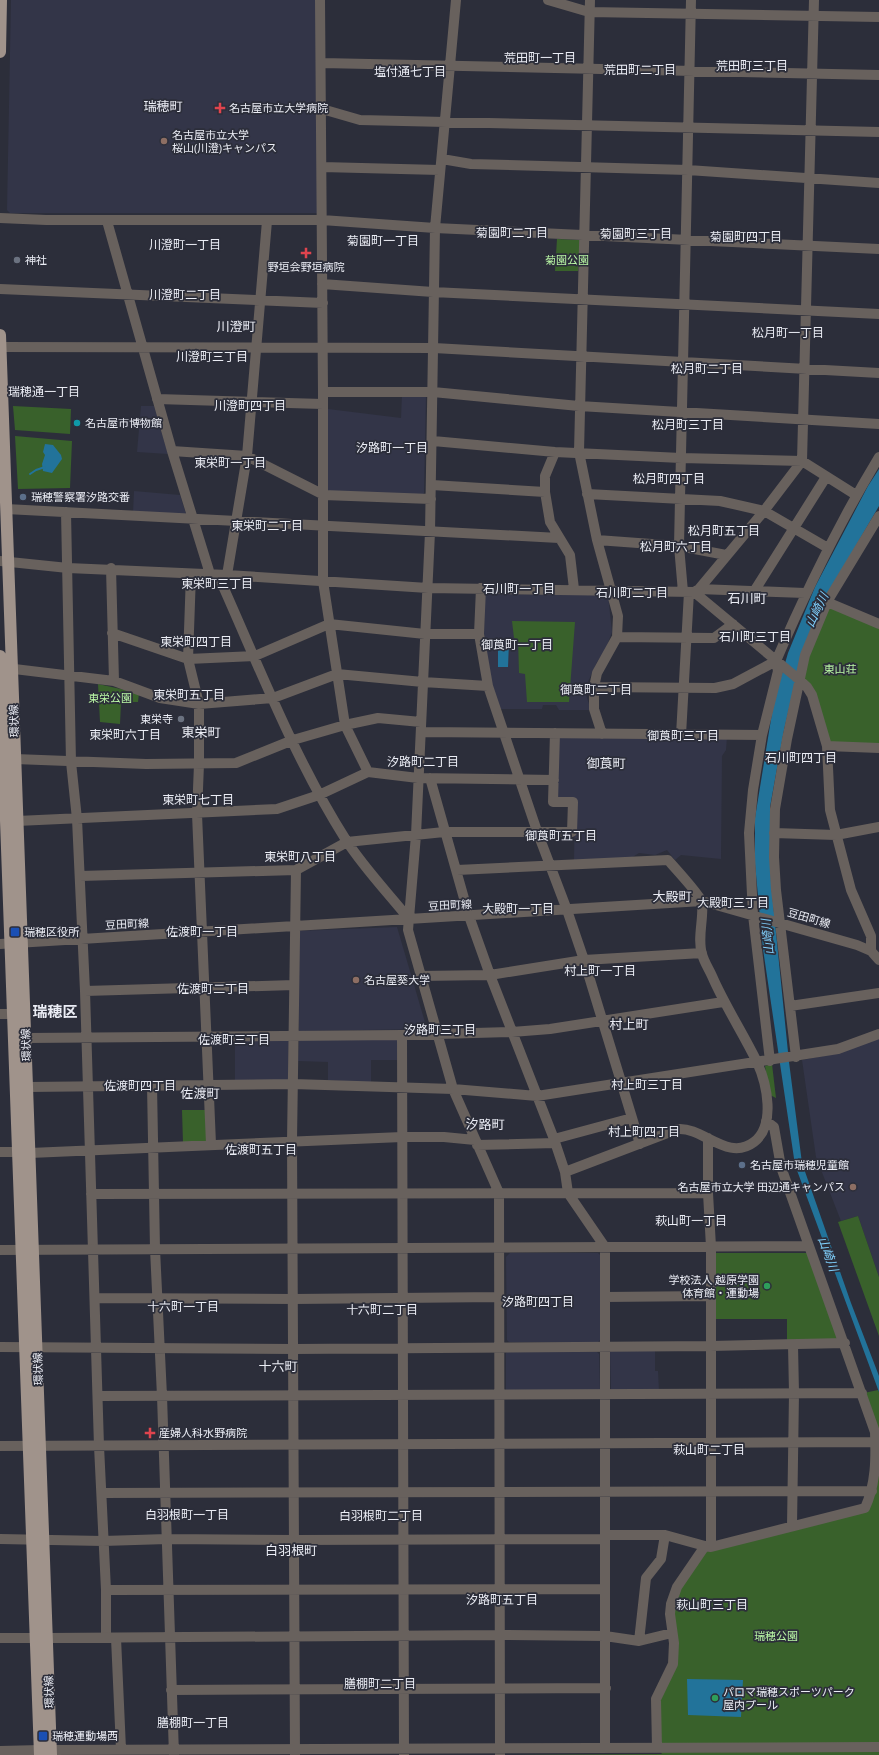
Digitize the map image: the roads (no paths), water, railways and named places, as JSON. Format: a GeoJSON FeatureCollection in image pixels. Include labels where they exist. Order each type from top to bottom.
{"type":"FeatureCollection","features":[{"type":"Feature","properties":{"kind":"main road"},"geometry":{"type":"LineString","coordinates":[[0,52],[1,0]]}},
{"type":"Feature","properties":{"kind":"main road","name":"環状線"},"geometry":{"type":"LineString","coordinates":[[0,335],[6,509],[2,768],[8,821],[18,1152],[27,1250],[32,1347],[45,1752]]}},
{"type":"Feature","properties":{"kind":"main road","name":"環状線"},"geometry":{"type":"LineString","coordinates":[[0,656],[4,668],[15,759],[8,821]]}},
{"type":"Feature","properties":{"kind":"main road","name":"環状線"},"geometry":{"type":"LineString","coordinates":[[11,944],[26,1038],[30,1153],[27,1250]]}},
{"type":"Feature","properties":{"kind":"street"},"geometry":{"type":"LineString","coordinates":[[320,0],[322,63],[323,581],[344,725],[368,772]]}},
{"type":"Feature","properties":{"kind":"street"},"geometry":{"type":"LineString","coordinates":[[456,0],[435,228],[433,292],[434,348],[432,485],[416,835],[408,930],[453,1089],[498,1193],[500,1752]]}},
{"type":"Feature","properties":{"kind":"street"},"geometry":{"type":"LineString","coordinates":[[548,0],[589,12],[879,18]]}},
{"type":"Feature","properties":{"kind":"street"},"geometry":{"type":"LineString","coordinates":[[590,0],[584,168],[579,452],[597,540],[612,589],[618,616],[617,637],[597,673],[594,687],[594,709],[602,734]]}},
{"type":"Feature","properties":{"kind":"street"},"geometry":{"type":"LineString","coordinates":[[681,735],[691,591],[679,546],[682,362],[688,170],[688,71],[692,0]]}},
{"type":"Feature","properties":{"kind":"street"},"geometry":{"type":"LineString","coordinates":[[691,591],[726,555],[764,511],[802,460],[814,0]]}},
{"type":"Feature","properties":{"kind":"street"},"geometry":{"type":"LineString","coordinates":[[322,63],[879,75]]}},
{"type":"Feature","properties":{"kind":"street"},"geometry":{"type":"LineString","coordinates":[[322,109],[360,120],[688,126],[879,132]]}},
{"type":"Feature","properties":{"kind":"street"},"geometry":{"type":"LineString","coordinates":[[442,159],[471,164],[688,170],[879,183]]}},
{"type":"Feature","properties":{"kind":"street"},"geometry":{"type":"LineString","coordinates":[[322,167],[440,170]]}},
{"type":"Feature","properties":{"kind":"street"},"geometry":{"type":"LineString","coordinates":[[0,218],[267,221],[322,220],[435,228],[879,249]]}},
{"type":"Feature","properties":{"kind":"street"},"geometry":{"type":"LineString","coordinates":[[107,220],[191,517],[273,698],[319,795],[347,842],[409,919]]}},
{"type":"Feature","properties":{"kind":"street"},"geometry":{"type":"LineString","coordinates":[[218,575],[236,521],[247,456],[267,221]]}},
{"type":"Feature","properties":{"kind":"street"},"geometry":{"type":"LineString","coordinates":[[322,284],[433,292],[581,298],[684,305],[879,314]]}},
{"type":"Feature","properties":{"kind":"street"},"geometry":{"type":"LineString","coordinates":[[0,289],[323,303]]}},
{"type":"Feature","properties":{"kind":"street"},"geometry":{"type":"LineString","coordinates":[[0,347],[434,348],[580,355],[879,373]]}},
{"type":"Feature","properties":{"kind":"street"},"geometry":{"type":"LineString","coordinates":[[323,392],[433,392],[579,406],[879,424]]}},
{"type":"Feature","properties":{"kind":"street"},"geometry":{"type":"LineString","coordinates":[[157,398],[323,404]]}},
{"type":"Feature","properties":{"kind":"street"},"geometry":{"type":"LineString","coordinates":[[433,441],[555,452],[681,458],[802,460],[826,477],[856,495]]}},
{"type":"Feature","properties":{"kind":"street"},"geometry":{"type":"LineString","coordinates":[[172,451],[247,456],[324,495],[431,499]]}},
{"type":"Feature","properties":{"kind":"street"},"geometry":{"type":"LineString","coordinates":[[555,452],[547,469],[545,492],[550,522],[570,555],[574,589]]}},
{"type":"Feature","properties":{"kind":"street"},"geometry":{"type":"LineString","coordinates":[[771,1060],[755,916],[749,833],[753,790],[762,735],[780,664],[805,593],[856,495],[879,457]]}},
{"type":"Feature","properties":{"kind":"street"},"geometry":{"type":"LineString","coordinates":[[755,590],[826,477]]}},
{"type":"Feature","properties":{"kind":"street"},"geometry":{"type":"LineString","coordinates":[[432,485],[545,492]]}},
{"type":"Feature","properties":{"kind":"street"},"geometry":{"type":"LineString","coordinates":[[587,494],[720,501],[764,511],[794,530],[828,548]]}},
{"type":"Feature","properties":{"kind":"street"},"geometry":{"type":"LineString","coordinates":[[6,509],[191,517],[324,527],[559,538]]}},
{"type":"Feature","properties":{"kind":"street"},"geometry":{"type":"LineString","coordinates":[[66,512],[71,762],[77,819],[83,938],[103,1541],[106,1590],[121,1750]]}},
{"type":"Feature","properties":{"kind":"street"},"geometry":{"type":"LineString","coordinates":[[795,1057],[790,1006],[778,922],[774,833],[775,809],[797,678],[805,655],[827,602],[879,516]]}},
{"type":"Feature","properties":{"kind":"street"},"geometry":{"type":"LineString","coordinates":[[597,540],[679,546],[726,555]]}},
{"type":"Feature","properties":{"kind":"street"},"geometry":{"type":"LineString","coordinates":[[4,561],[68,568],[111,568],[428,588],[691,591],[755,590],[805,593]]}},
{"type":"Feature","properties":{"kind":"street"},"geometry":{"type":"LineString","coordinates":[[111,568],[114,681]]}},
{"type":"Feature","properties":{"kind":"street"},"geometry":{"type":"LineString","coordinates":[[191,574],[188,659],[199,704],[197,814],[211,1144]]}},
{"type":"Feature","properties":{"kind":"street"},"geometry":{"type":"LineString","coordinates":[[481,588],[479,634],[488,686],[537,831],[584,960],[640,1144]]}},
{"type":"Feature","properties":{"kind":"street"},"geometry":{"type":"LineString","coordinates":[[691,591],[797,678],[807,687],[812,695],[827,746],[830,810],[851,890],[870,936],[870,951]]}},
{"type":"Feature","properties":{"kind":"street"},"geometry":{"type":"LineString","coordinates":[[827,602],[879,624]]}},
{"type":"Feature","properties":{"kind":"street"},"geometry":{"type":"LineString","coordinates":[[112,633],[188,659],[255,656],[329,624],[425,634],[479,634]]}},
{"type":"Feature","properties":{"kind":"street"},"geometry":{"type":"LineString","coordinates":[[617,637],[687,639],[714,638],[733,624]]}},
{"type":"Feature","properties":{"kind":"street"},"geometry":{"type":"LineString","coordinates":[[594,687],[715,688],[734,684],[780,664]]}},
{"type":"Feature","properties":{"kind":"street"},"geometry":{"type":"LineString","coordinates":[[4,668],[114,681],[160,698],[199,704],[273,698],[337,674],[488,686]]}},
{"type":"Feature","properties":{"kind":"street"},"geometry":{"type":"LineString","coordinates":[[15,759],[71,762],[199,764],[236,763],[293,740],[344,725],[378,718],[421,727],[504,732],[762,735]]}},
{"type":"Feature","properties":{"kind":"street"},"geometry":{"type":"LineString","coordinates":[[80,876],[199,871],[296,870],[347,842],[444,832],[572,832],[573,802],[553,802],[555,733]]}},
{"type":"Feature","properties":{"kind":"street"},"geometry":{"type":"LineString","coordinates":[[827,746],[879,748]]}},
{"type":"Feature","properties":{"kind":"street"},"geometry":{"type":"LineString","coordinates":[[8,821],[197,814],[277,809],[319,795],[368,772],[418,778],[554,780]]}},
{"type":"Feature","properties":{"kind":"street"},"geometry":{"type":"LineString","coordinates":[[430,778],[444,832],[470,916],[490,975],[554,1141],[564,1172],[568,1193],[606,1247],[604,1394],[605,1748]]}},
{"type":"Feature","properties":{"kind":"street"},"geometry":{"type":"LineString","coordinates":[[774,833],[836,835],[879,827]]}},
{"type":"Feature","properties":{"kind":"street"},"geometry":{"type":"LineString","coordinates":[[457,870],[550,864],[668,860],[702,901],[702,953],[723,1002],[757,1063],[763,1080],[767,1101],[766,1122],[758,1138],[750,1145],[743,1147],[724,1146],[692,1130],[686,1128],[678,1129],[564,1172]]}},
{"type":"Feature","properties":{"kind":"street"},"geometry":{"type":"LineString","coordinates":[[295,1752],[296,1589],[292,1142],[296,870]]}},
{"type":"Feature","properties":{"kind":"street","name":"豆田町線"},"geometry":{"type":"LineString","coordinates":[[11,944],[83,938],[702,901],[857,945],[870,951],[879,960]]}},
{"type":"Feature","properties":{"kind":"street"},"geometry":{"type":"LineString","coordinates":[[420,976],[490,975],[584,960],[702,953]]}},
{"type":"Feature","properties":{"kind":"street"},"geometry":{"type":"LineString","coordinates":[[85,991],[294,984]]}},
{"type":"Feature","properties":{"kind":"street"},"geometry":{"type":"LineString","coordinates":[[790,1006],[879,993]]}},
{"type":"Feature","properties":{"kind":"street"},"geometry":{"type":"LineString","coordinates":[[26,1038],[86,1039],[512,1032],[550,1029],[723,1002]]}},
{"type":"Feature","properties":{"kind":"street"},"geometry":{"type":"LineString","coordinates":[[0,1014],[14,1014]]}},
{"type":"Feature","properties":{"kind":"street"},"geometry":{"type":"LineString","coordinates":[[28,1087],[293,1084],[453,1089],[536,1096],[795,1057],[838,1049],[879,1034]]}},
{"type":"Feature","properties":{"kind":"street"},"geometry":{"type":"LineString","coordinates":[[402,1035],[404,1752]]}},
{"type":"Feature","properties":{"kind":"street"},"geometry":{"type":"LineString","coordinates":[[152,1085],[155,1249],[162,1396],[174,1752]]}},
{"type":"Feature","properties":{"kind":"street"},"geometry":{"type":"LineString","coordinates":[[30,1153],[153,1146],[402,1137],[444,1137],[476,1142],[554,1141],[632,1118]]}},
{"type":"Feature","properties":{"kind":"street"},"geometry":{"type":"LineString","coordinates":[[0,1540],[500,1540],[665,1534],[708,1546],[865,1508],[872,1491],[876,1442],[875,1432],[845,1343],[781,1167],[774,1127],[766,1122]]}},
{"type":"Feature","properties":{"kind":"street"},"geometry":{"type":"LineString","coordinates":[[657,1748],[656,1699],[672,1664],[672,1633],[670,1614],[677,1587],[708,1546],[711,1443],[711,1247],[708,1193],[708,1138]]}},
{"type":"Feature","properties":{"kind":"street"},"geometry":{"type":"LineString","coordinates":[[0,1152],[18,1152]]}},
{"type":"Feature","properties":{"kind":"street"},"geometry":{"type":"LineString","coordinates":[[91,1194],[708,1193]]}},
{"type":"Feature","properties":{"kind":"street"},"geometry":{"type":"LineString","coordinates":[[0,1250],[809,1246]]}},
{"type":"Feature","properties":{"kind":"street"},"geometry":{"type":"LineString","coordinates":[[605,1297],[711,1296]]}},
{"type":"Feature","properties":{"kind":"street"},"geometry":{"type":"LineString","coordinates":[[96,1298],[294,1299],[499,1297]]}},
{"type":"Feature","properties":{"kind":"street"},"geometry":{"type":"LineString","coordinates":[[0,1347],[294,1349],[402,1347],[711,1346],[845,1343]]}},
{"type":"Feature","properties":{"kind":"street"},"geometry":{"type":"LineString","coordinates":[[792,1526],[794,1393],[793,1345]]}},
{"type":"Feature","properties":{"kind":"street"},"geometry":{"type":"LineString","coordinates":[[98,1396],[862,1393]]}},
{"type":"Feature","properties":{"kind":"street"},"geometry":{"type":"LineString","coordinates":[[0,1446],[294,1446],[876,1442]]}},
{"type":"Feature","properties":{"kind":"street"},"geometry":{"type":"LineString","coordinates":[[102,1493],[872,1491]]}},
{"type":"Feature","properties":{"kind":"street"},"geometry":{"type":"LineString","coordinates":[[639,1641],[646,1578],[661,1558],[665,1534]]}},
{"type":"Feature","properties":{"kind":"street"},"geometry":{"type":"LineString","coordinates":[[106,1590],[605,1589]]}},
{"type":"Feature","properties":{"kind":"street"},"geometry":{"type":"LineString","coordinates":[[0,1638],[605,1636],[639,1641],[672,1633]]}},
{"type":"Feature","properties":{"kind":"street"},"geometry":{"type":"LineString","coordinates":[[171,1690],[606,1688]]}},
{"type":"Feature","properties":{"kind":"street"},"geometry":{"type":"LineString","coordinates":[[0,1751],[107,1752],[121,1750],[174,1752],[500,1752],[605,1748],[814,1751],[879,1747]]}},
{"type":"Feature","properties":{"kind":"water"},"geometry":{"type":"Polygon","coordinates":[[[45,444],[53,445],[61,455],[62,459],[52,473],[43,471],[42,464],[45,455],[43,452],[45,444]]]}},
{"type":"Feature","properties":{"kind":"water","name":"山崎川"},"geometry":{"type":"Polygon","coordinates":[[[879,469],[879,506],[854,549],[799,666],[784,730],[770,807],[771,883],[789,1062],[802,1163],[851,1303],[879,1376],[879,1392],[795,1165],[763,949],[755,864],[755,818],[774,701],[788,653],[815,587],[868,486],[879,469]]]}},
{"type":"Feature","properties":{"kind":"water"},"geometry":{"type":"Polygon","coordinates":[[[498,642],[509,642],[508,667],[498,667],[498,642]]]}},
{"type":"Feature","properties":{"kind":"water","name":"パロマ瑞穂スポーツパーク 屋内プール"},"geometry":{"type":"Polygon","coordinates":[[[687,1679],[743,1680],[741,1717],[688,1715],[687,1679]]]}},
{"type":"Feature","properties":{"kind":"waterway"},"geometry":{"type":"LineString","coordinates":[[30,474],[45,467]]}},
{"type":"Feature","properties":{"kind":"place","name":"名古屋市立大学病院"},"geometry":{"type":"Point","coordinates":[220,108]}},
{"type":"Feature","properties":{"kind":"place","name":"名古屋市立大学 桜山(川澄)キャンパス"},"geometry":{"type":"Point","coordinates":[164,141]}},
{"type":"Feature","properties":{"kind":"place","name":"野垣会野垣病院"},"geometry":{"type":"Point","coordinates":[306,253]}},
{"type":"Feature","properties":{"kind":"place","name":"神社"},"geometry":{"type":"Point","coordinates":[17,260]}},
{"type":"Feature","properties":{"kind":"place","name":"名古屋市博物館"},"geometry":{"type":"Point","coordinates":[77,423]}},
{"type":"Feature","properties":{"kind":"place","name":"瑞穂警察署汐路交番"},"geometry":{"type":"Point","coordinates":[23,497]}},
{"type":"Feature","properties":{"kind":"place","name":"東栄寺"},"geometry":{"type":"Point","coordinates":[181,719]}},
{"type":"Feature","properties":{"kind":"place","name":"瑞穂区役所"},"geometry":{"type":"Point","coordinates":[15,932]}},
{"type":"Feature","properties":{"kind":"place","name":"名古屋葵大学"},"geometry":{"type":"Point","coordinates":[356,980]}},
{"type":"Feature","properties":{"kind":"place","name":"名古屋市瑞穂児童館"},"geometry":{"type":"Point","coordinates":[742,1165]}},
{"type":"Feature","properties":{"kind":"place","name":"名古屋市立大学 田辺通キャンパス"},"geometry":{"type":"Point","coordinates":[853,1187]}},
{"type":"Feature","properties":{"kind":"place","name":"学校法人 越原学園 体育館・運動場"},"geometry":{"type":"Point","coordinates":[767,1286]}},
{"type":"Feature","properties":{"kind":"place","name":"産婦人科水野病院"},"geometry":{"type":"Point","coordinates":[150,1433]}},
{"type":"Feature","properties":{"kind":"place","name":"パロマ瑞穂スポーツパーク 屋内プール"},"geometry":{"type":"Point","coordinates":[715,1698]}},
{"type":"Feature","properties":{"kind":"place","name":"瑞穂運動場西"},"geometry":{"type":"Point","coordinates":[43,1736]}},
{"type":"Feature","properties":{"kind":"district","name":"荒田町一丁目"},"geometry":{"type":"Point","coordinates":[540,58]}},
{"type":"Feature","properties":{"kind":"district","name":"荒田町三丁目"},"geometry":{"type":"Point","coordinates":[752,66]}},
{"type":"Feature","properties":{"kind":"district","name":"荒田町二丁目"},"geometry":{"type":"Point","coordinates":[640,70]}},
{"type":"Feature","properties":{"kind":"district","name":"塩付通七丁目"},"geometry":{"type":"Point","coordinates":[410,72]}},
{"type":"Feature","properties":{"kind":"district","name":"瑞穂町"},"geometry":{"type":"Point","coordinates":[163,106]}},
{"type":"Feature","properties":{"kind":"district","name":"菊園町二丁目"},"geometry":{"type":"Point","coordinates":[512,233]}},
{"type":"Feature","properties":{"kind":"district","name":"菊園町三丁目"},"geometry":{"type":"Point","coordinates":[636,234]}},
{"type":"Feature","properties":{"kind":"district","name":"菊園町四丁目"},"geometry":{"type":"Point","coordinates":[746,237]}},
{"type":"Feature","properties":{"kind":"district","name":"菊園町一丁目"},"geometry":{"type":"Point","coordinates":[383,241]}},
{"type":"Feature","properties":{"kind":"district","name":"川澄町一丁目"},"geometry":{"type":"Point","coordinates":[185,245]}},
{"type":"Feature","properties":{"kind":"district","name":"川澄町二丁目"},"geometry":{"type":"Point","coordinates":[185,295]}},
{"type":"Feature","properties":{"kind":"district","name":"川澄町"},"geometry":{"type":"Point","coordinates":[236,326]}},
{"type":"Feature","properties":{"kind":"district","name":"松月町一丁目"},"geometry":{"type":"Point","coordinates":[788,333]}},
{"type":"Feature","properties":{"kind":"district","name":"川澄町三丁目"},"geometry":{"type":"Point","coordinates":[212,357]}},
{"type":"Feature","properties":{"kind":"district","name":"松月町二丁目"},"geometry":{"type":"Point","coordinates":[707,369]}},
{"type":"Feature","properties":{"kind":"district","name":"瑞穂通一丁目"},"geometry":{"type":"Point","coordinates":[44,392]}},
{"type":"Feature","properties":{"kind":"district","name":"川澄町四丁目"},"geometry":{"type":"Point","coordinates":[250,406]}},
{"type":"Feature","properties":{"kind":"district","name":"松月町三丁目"},"geometry":{"type":"Point","coordinates":[688,425]}},
{"type":"Feature","properties":{"kind":"district","name":"汐路町一丁目"},"geometry":{"type":"Point","coordinates":[392,448]}},
{"type":"Feature","properties":{"kind":"district","name":"東栄町一丁目"},"geometry":{"type":"Point","coordinates":[230,463]}},
{"type":"Feature","properties":{"kind":"district","name":"松月町四丁目"},"geometry":{"type":"Point","coordinates":[669,479]}},
{"type":"Feature","properties":{"kind":"district","name":"東栄町二丁目"},"geometry":{"type":"Point","coordinates":[267,526]}},
{"type":"Feature","properties":{"kind":"district","name":"松月町五丁目"},"geometry":{"type":"Point","coordinates":[724,531]}},
{"type":"Feature","properties":{"kind":"district","name":"松月町六丁目"},"geometry":{"type":"Point","coordinates":[676,547]}},
{"type":"Feature","properties":{"kind":"district","name":"東栄町三丁目"},"geometry":{"type":"Point","coordinates":[217,584]}},
{"type":"Feature","properties":{"kind":"district","name":"石川町一丁目"},"geometry":{"type":"Point","coordinates":[519,589]}},
{"type":"Feature","properties":{"kind":"district","name":"石川町二丁目"},"geometry":{"type":"Point","coordinates":[632,593]}},
{"type":"Feature","properties":{"kind":"district","name":"石川町"},"geometry":{"type":"Point","coordinates":[747,598]}},
{"type":"Feature","properties":{"kind":"district","name":"石川町三丁目"},"geometry":{"type":"Point","coordinates":[755,637]}},
{"type":"Feature","properties":{"kind":"district","name":"東栄町四丁目"},"geometry":{"type":"Point","coordinates":[196,642]}},
{"type":"Feature","properties":{"kind":"district","name":"御莨町一丁目"},"geometry":{"type":"Point","coordinates":[517,645]}},
{"type":"Feature","properties":{"kind":"district","name":"御莨町二丁目"},"geometry":{"type":"Point","coordinates":[596,690]}},
{"type":"Feature","properties":{"kind":"district","name":"東栄町五丁目"},"geometry":{"type":"Point","coordinates":[189,695]}},
{"type":"Feature","properties":{"kind":"district","name":"東栄町"},"geometry":{"type":"Point","coordinates":[201,732]}},
{"type":"Feature","properties":{"kind":"district","name":"東栄町六丁目"},"geometry":{"type":"Point","coordinates":[125,735]}},
{"type":"Feature","properties":{"kind":"district","name":"御莨町三丁目"},"geometry":{"type":"Point","coordinates":[683,736]}},
{"type":"Feature","properties":{"kind":"district","name":"石川町四丁目"},"geometry":{"type":"Point","coordinates":[801,758]}},
{"type":"Feature","properties":{"kind":"district","name":"汐路町二丁目"},"geometry":{"type":"Point","coordinates":[423,762]}},
{"type":"Feature","properties":{"kind":"district","name":"御莨町"},"geometry":{"type":"Point","coordinates":[606,763]}},
{"type":"Feature","properties":{"kind":"district","name":"東栄町七丁目"},"geometry":{"type":"Point","coordinates":[198,800]}},
{"type":"Feature","properties":{"kind":"district","name":"御莨町五丁目"},"geometry":{"type":"Point","coordinates":[561,836]}},
{"type":"Feature","properties":{"kind":"district","name":"東栄町八丁目"},"geometry":{"type":"Point","coordinates":[300,857]}},
{"type":"Feature","properties":{"kind":"district","name":"大殿町"},"geometry":{"type":"Point","coordinates":[672,896]}},
{"type":"Feature","properties":{"kind":"district","name":"大殿町三丁目"},"geometry":{"type":"Point","coordinates":[733,903]}},
{"type":"Feature","properties":{"kind":"district","name":"大殿町一丁目"},"geometry":{"type":"Point","coordinates":[518,909]}},
{"type":"Feature","properties":{"kind":"district","name":"佐渡町一丁目"},"geometry":{"type":"Point","coordinates":[202,932]}},
{"type":"Feature","properties":{"kind":"district","name":"村上町一丁目"},"geometry":{"type":"Point","coordinates":[600,971]}},
{"type":"Feature","properties":{"kind":"district","name":"佐渡町二丁目"},"geometry":{"type":"Point","coordinates":[213,989]}},
{"type":"Feature","properties":{"kind":"district","name":"瑞穂区"},"geometry":{"type":"Point","coordinates":[55,1012]}},
{"type":"Feature","properties":{"kind":"district","name":"村上町"},"geometry":{"type":"Point","coordinates":[629,1024]}},
{"type":"Feature","properties":{"kind":"district","name":"汐路町三丁目"},"geometry":{"type":"Point","coordinates":[440,1030]}},
{"type":"Feature","properties":{"kind":"district","name":"佐渡町三丁目"},"geometry":{"type":"Point","coordinates":[234,1040]}},
{"type":"Feature","properties":{"kind":"district","name":"村上町三丁目"},"geometry":{"type":"Point","coordinates":[647,1085]}},
{"type":"Feature","properties":{"kind":"district","name":"佐渡町四丁目"},"geometry":{"type":"Point","coordinates":[140,1086]}},
{"type":"Feature","properties":{"kind":"district","name":"佐渡町"},"geometry":{"type":"Point","coordinates":[200,1093]}},
{"type":"Feature","properties":{"kind":"district","name":"汐路町"},"geometry":{"type":"Point","coordinates":[485,1124]}},
{"type":"Feature","properties":{"kind":"district","name":"村上町四丁目"},"geometry":{"type":"Point","coordinates":[644,1132]}},
{"type":"Feature","properties":{"kind":"district","name":"佐渡町五丁目"},"geometry":{"type":"Point","coordinates":[261,1150]}},
{"type":"Feature","properties":{"kind":"district","name":"萩山町一丁目"},"geometry":{"type":"Point","coordinates":[691,1221]}},
{"type":"Feature","properties":{"kind":"district","name":"汐路町四丁目"},"geometry":{"type":"Point","coordinates":[538,1302]}},
{"type":"Feature","properties":{"kind":"district","name":"十六町一丁目"},"geometry":{"type":"Point","coordinates":[183,1307]}},
{"type":"Feature","properties":{"kind":"district","name":"十六町二丁目"},"geometry":{"type":"Point","coordinates":[382,1310]}},
{"type":"Feature","properties":{"kind":"district","name":"十六町"},"geometry":{"type":"Point","coordinates":[278,1366]}},
{"type":"Feature","properties":{"kind":"district","name":"萩山町二丁目"},"geometry":{"type":"Point","coordinates":[709,1450]}},
{"type":"Feature","properties":{"kind":"district","name":"白羽根町一丁目"},"geometry":{"type":"Point","coordinates":[187,1515]}},
{"type":"Feature","properties":{"kind":"district","name":"白羽根町二丁目"},"geometry":{"type":"Point","coordinates":[381,1516]}},
{"type":"Feature","properties":{"kind":"district","name":"白羽根町"},"geometry":{"type":"Point","coordinates":[291,1550]}},
{"type":"Feature","properties":{"kind":"district","name":"汐路町五丁目"},"geometry":{"type":"Point","coordinates":[502,1600]}},
{"type":"Feature","properties":{"kind":"district","name":"萩山町三丁目"},"geometry":{"type":"Point","coordinates":[712,1605]}},
{"type":"Feature","properties":{"kind":"district","name":"膳棚町二丁目"},"geometry":{"type":"Point","coordinates":[380,1684]}},
{"type":"Feature","properties":{"kind":"district","name":"膳棚町一丁目"},"geometry":{"type":"Point","coordinates":[193,1723]}},
{"type":"Feature","properties":{"kind":"park label","name":"菊園公園"},"geometry":{"type":"Point","coordinates":[567,260]}},
{"type":"Feature","properties":{"kind":"park label","name":"東山荘"},"geometry":{"type":"Point","coordinates":[840,669]}},
{"type":"Feature","properties":{"kind":"park label","name":"東栄公園"},"geometry":{"type":"Point","coordinates":[110,698]}},
{"type":"Feature","properties":{"kind":"park label","name":"瑞穂公園"},"geometry":{"type":"Point","coordinates":[776,1636]}}]}
